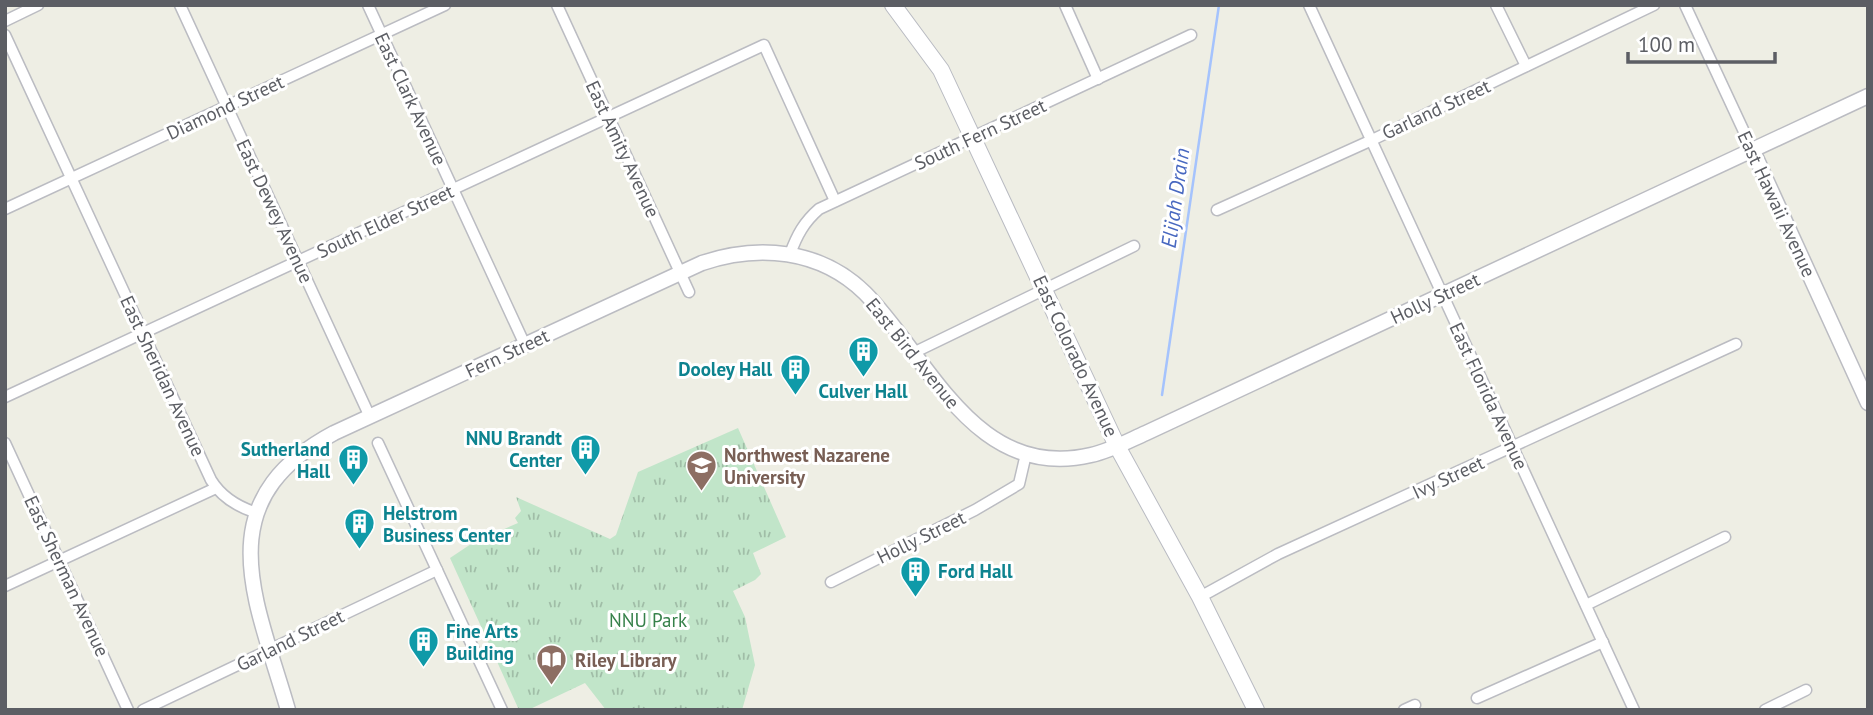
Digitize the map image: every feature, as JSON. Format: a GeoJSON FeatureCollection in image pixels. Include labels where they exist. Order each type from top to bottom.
{"type":"FeatureCollection","features":[{"type":"Feature","properties":{"kind":"main road","name":"East Colorado Avenue"},"geometry":{"type":"LineString","coordinates":[[894,5],[941,70],[1117,446],[1200,597],[1256,710]]}},
{"type":"Feature","properties":{"kind":"street"},"geometry":{"type":"LineString","coordinates":[[5,21],[38,5]]}},
{"type":"Feature","properties":{"kind":"street","name":"East Dewey Avenue"},"geometry":{"type":"LineString","coordinates":[[180,5],[370,417]]}},
{"type":"Feature","properties":{"kind":"street","name":"East Clark Avenue"},"geometry":{"type":"LineString","coordinates":[[368,5],[525,345]]}},
{"type":"Feature","properties":{"kind":"street","name":"Diamond Street"},"geometry":{"type":"LineString","coordinates":[[5,209],[445,5]]}},
{"type":"Feature","properties":{"kind":"street","name":"East Amity Avenue"},"geometry":{"type":"LineString","coordinates":[[557,5],[689,292]]}},
{"type":"Feature","properties":{"kind":"street"},"geometry":{"type":"LineString","coordinates":[[1065,5],[1098,79]]}},
{"type":"Feature","properties":{"kind":"street","name":"East Florida Avenue"},"geometry":{"type":"LineString","coordinates":[[1309,5],[1634,710]]}},
{"type":"Feature","properties":{"kind":"street"},"geometry":{"type":"LineString","coordinates":[[1496,5],[1526,66]]}},
{"type":"Feature","properties":{"kind":"street","name":"Garland Street"},"geometry":{"type":"LineString","coordinates":[[1217,210],[1654,5]]}},
{"type":"Feature","properties":{"kind":"street","name":"East Hawaii Avenue"},"geometry":{"type":"LineString","coordinates":[[1685,5],[1868,403]]}},
{"type":"Feature","properties":{"kind":"street","name":"East Sheridan Avenue"},"geometry":{"type":"LineString","coordinates":[[5,35],[216,488],[237,506],[257,513]]}},
{"type":"Feature","properties":{"kind":"street","name":"South Fern Street"},"geometry":{"type":"LineString","coordinates":[[790,254],[797,233],[819,209],[1191,35]]}},
{"type":"Feature","properties":{"kind":"street","name":"South Elder Street"},"geometry":{"type":"LineString","coordinates":[[5,397],[764,45],[835,201]]}},
{"type":"Feature","properties":{"kind":"street","name":"Holly Street"},"geometry":{"type":"LineString","coordinates":[[1117,446],[1868,96]]}},
{"type":"Feature","properties":{"kind":"street"},"geometry":{"type":"LineString","coordinates":[[913,353],[1134,246]]}},
{"type":"Feature","properties":{"kind":"street","name":"Fern Street"},"geometry":{"type":"LineString","coordinates":[[257,513],[270,486],[294,458],[311,446],[370,417],[680,272],[729,254],[761,251],[790,254]]}},
{"type":"Feature","properties":{"kind":"street","name":"East Bird Avenue"},"geometry":{"type":"LineString","coordinates":[[790,254],[818,263],[844,276],[865,293],[958,411],[988,435],[1026,454],[1061,458],[1091,455],[1117,446]]}},
{"type":"Feature","properties":{"kind":"street","name":"Ivy Street"},"geometry":{"type":"LineString","coordinates":[[1200,597],[1278,554],[1736,344]]}},
{"type":"Feature","properties":{"kind":"street","name":"East Sherman Avenue"},"geometry":{"type":"LineString","coordinates":[[5,443],[128,710]]}},
{"type":"Feature","properties":{"kind":"street"},"geometry":{"type":"LineString","coordinates":[[378,443],[502,710]]}},
{"type":"Feature","properties":{"kind":"street","name":"Holly Street"},"geometry":{"type":"LineString","coordinates":[[831,582],[1019,485],[1026,454]]}},
{"type":"Feature","properties":{"kind":"street"},"geometry":{"type":"LineString","coordinates":[[5,586],[216,488]]}},
{"type":"Feature","properties":{"kind":"street"},"geometry":{"type":"LineString","coordinates":[[257,513],[250,549],[250,569],[288,710]]}},
{"type":"Feature","properties":{"kind":"street"},"geometry":{"type":"LineString","coordinates":[[1586,605],[1725,537]]}},
{"type":"Feature","properties":{"kind":"street","name":"Garland Street"},"geometry":{"type":"LineString","coordinates":[[143,710],[437,570]]}},
{"type":"Feature","properties":{"kind":"street"},"geometry":{"type":"LineString","coordinates":[[1477,698],[1603,642]]}},
{"type":"Feature","properties":{"kind":"street"},"geometry":{"type":"LineString","coordinates":[[1765,710],[1806,690]]}},
{"type":"Feature","properties":{"kind":"green space","name":"NNU Park"},"geometry":{"type":"Polygon","coordinates":[[[738,428],[786,537],[753,553],[761,574],[733,591],[745,617],[755,665],[742,710],[606,710],[585,683],[528,710],[519,710],[450,558],[474,542],[518,523],[515,518],[521,511],[516,497],[610,539],[616,535],[638,472],[738,428]]]}},
{"type":"Feature","properties":{"kind":"waterway","name":"Elijah Drain"},"geometry":{"type":"LineString","coordinates":[[1162,395],[1219,5]]}},
{"type":"Feature","properties":{"kind":"place","name":"Culver Hall"},"geometry":{"type":"Point","coordinates":[863,379]}},
{"type":"Feature","properties":{"kind":"place","name":"Dooley Hall"},"geometry":{"type":"Point","coordinates":[795,396]}},
{"type":"Feature","properties":{"kind":"place","name":"NNU Brandt Center"},"geometry":{"type":"Point","coordinates":[585,476]}},
{"type":"Feature","properties":{"kind":"place","name":"Sutherland Hall"},"geometry":{"type":"Point","coordinates":[353,487]}},
{"type":"Feature","properties":{"kind":"place","name":"Northwest Nazarene University"},"geometry":{"type":"Point","coordinates":[701,493]}},
{"type":"Feature","properties":{"kind":"place","name":"Helstrom Business Center"},"geometry":{"type":"Point","coordinates":[360,551]}},
{"type":"Feature","properties":{"kind":"place","name":"Ford Hall"},"geometry":{"type":"Point","coordinates":[915,598]}},
{"type":"Feature","properties":{"kind":"place","name":"Fine Arts Building"},"geometry":{"type":"Point","coordinates":[423,669]}},
{"type":"Feature","properties":{"kind":"place","name":"Riley Library"},"geometry":{"type":"Point","coordinates":[552,687]}}]}
